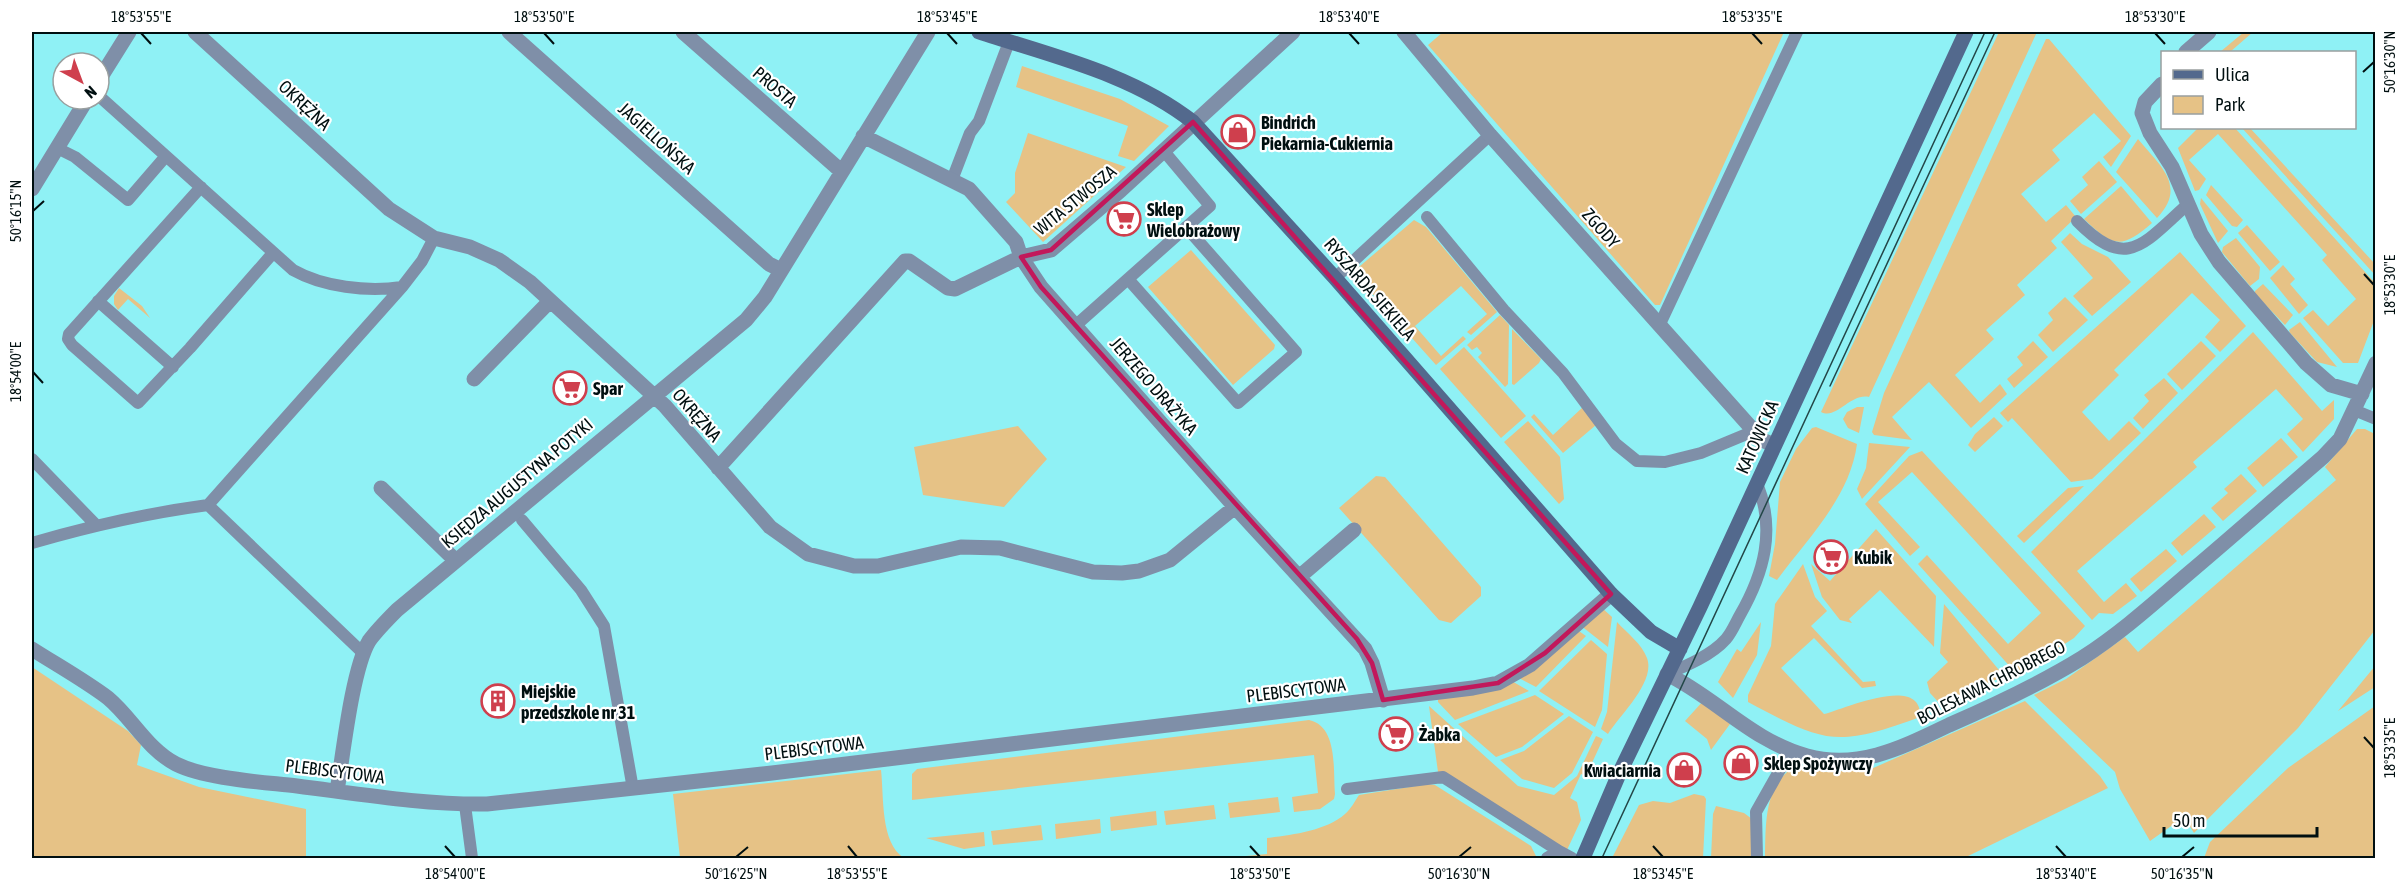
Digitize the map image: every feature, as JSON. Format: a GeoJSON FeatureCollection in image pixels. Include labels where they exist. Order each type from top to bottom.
{"type":"FeatureCollection","features":[{"type":"Feature","properties":{"kind":"street"},"geometry":{"type":"LineString","coordinates":[[111,61],[129,32]]}},
{"type":"Feature","properties":{"kind":"street","name":"OKRĘŻNA"},"geometry":{"type":"LineString","coordinates":[[195,32],[389,209],[434,238],[471,247],[514,270],[648,391],[780,537],[808,554],[854,566],[896,563],[940,551],[974,546],[1000,548],[1093,572],[1139,571],[1170,560],[1235,507]]}},
{"type":"Feature","properties":{"kind":"street","name":"JAGIELLOŃSKA"},"geometry":{"type":"LineString","coordinates":[[509,32],[769,264],[781,270]]}},
{"type":"Feature","properties":{"kind":"street","name":"PROSTA"},"geometry":{"type":"LineString","coordinates":[[683,32],[841,171]]}},
{"type":"Feature","properties":{"kind":"street","name":"KSIĘDZA AUGUSTYNA POTYKI"},"geometry":{"type":"LineString","coordinates":[[337,791],[359,669],[368,643],[397,610],[648,391],[746,320],[781,270],[928,32]]}},
{"type":"Feature","properties":{"kind":"street","name":"RYSZARDA SIEKIELA"},"geometry":{"type":"LineString","coordinates":[[979,32],[1134,84],[1175,108],[1193,122],[1335,278],[1611,594],[1651,632],[1680,650]]}},
{"type":"Feature","properties":{"kind":"street","name":"WITA STWOSZA"},"geometry":{"type":"LineString","coordinates":[[718,468],[904,261],[909,261],[948,288],[955,289],[1021,257],[1051,250],[1293,32]]}},
{"type":"Feature","properties":{"kind":"street","name":"ZGODY"},"geometry":{"type":"LineString","coordinates":[[1404,32],[1490,135],[1762,440],[1774,445]]}},
{"type":"Feature","properties":{"kind":"street","name":"KATOWICKA"},"geometry":{"type":"LineString","coordinates":[[1583,858],[1619,774],[1680,650],[1966,32]]}},
{"type":"Feature","properties":{"kind":"street"},"geometry":{"type":"LineString","coordinates":[[2187,51],[2209,32]]}},
{"type":"Feature","properties":{"kind":"street"},"geometry":{"type":"LineString","coordinates":[[2161,86],[2145,102],[2142,113],[2150,133],[2172,167],[2201,234],[2219,262],[2306,363],[2331,385],[2362,394]]}},
{"type":"Feature","properties":{"kind":"street"},"geometry":{"type":"LineString","coordinates":[[32,189],[80,111]]}},
{"type":"Feature","properties":{"kind":"street","name":"JERZEGO DRAŻYKA"},"geometry":{"type":"LineString","coordinates":[[863,136],[969,189],[1016,242],[1021,257],[1041,287],[1235,507],[1365,649],[1372,663],[1383,700]]}},
{"type":"Feature","properties":{"kind":"street"},"geometry":{"type":"LineString","coordinates":[[474,379],[550,301]]}},
{"type":"Feature","properties":{"kind":"street","name":"BOLESŁAWA CHROBREGO"},"geometry":{"type":"LineString","coordinates":[[1667,674],[1703,693],[1742,726],[1806,756],[1834,760],[1861,760],[1911,745],[2024,692],[2082,658],[2121,631],[2323,457],[2340,439],[2376,363]]}},
{"type":"Feature","properties":{"kind":"street"},"geometry":{"type":"LineString","coordinates":[[381,488],[455,561]]}},
{"type":"Feature","properties":{"kind":"street"},"geometry":{"type":"LineString","coordinates":[[1299,577],[1354,530]]}},
{"type":"Feature","properties":{"kind":"street","name":"PLEBISCYTOWA"},"geometry":{"type":"LineString","coordinates":[[32,648],[109,699],[158,752],[177,764],[243,780],[465,805],[633,789],[1473,688],[1505,680],[1545,653],[1611,594]]}},
{"type":"Feature","properties":{"kind":"lane"},"geometry":{"type":"LineString","coordinates":[[1660,324],[1797,32]]}},
{"type":"Feature","properties":{"kind":"lane"},"geometry":{"type":"LineString","coordinates":[[952,180],[970,133],[979,122],[1009,42]]}},
{"type":"Feature","properties":{"kind":"lane"},"geometry":{"type":"LineString","coordinates":[[111,107],[273,253],[301,274],[329,283],[378,289],[402,287]]}},
{"type":"Feature","properties":{"kind":"lane"},"geometry":{"type":"LineString","coordinates":[[1335,278],[1490,135]]}},
{"type":"Feature","properties":{"kind":"lane"},"geometry":{"type":"LineString","coordinates":[[57,148],[75,158],[128,200],[166,156]]}},
{"type":"Feature","properties":{"kind":"lane"},"geometry":{"type":"LineString","coordinates":[[1075,326],[1210,206],[1163,150]]}},
{"type":"Feature","properties":{"kind":"lane"},"geometry":{"type":"LineString","coordinates":[[201,188],[69,334],[68,339],[72,345],[138,403],[273,253]]}},
{"type":"Feature","properties":{"kind":"lane"},"geometry":{"type":"LineString","coordinates":[[2077,221],[2099,243],[2112,249],[2128,250],[2162,228],[2187,205]]}},
{"type":"Feature","properties":{"kind":"lane"},"geometry":{"type":"LineString","coordinates":[[1427,217],[1504,310],[1563,373],[1616,444],[1637,461],[1665,462],[1701,453],[1754,431]]}},
{"type":"Feature","properties":{"kind":"lane"},"geometry":{"type":"LineString","coordinates":[[1128,279],[1238,403],[1296,351],[1186,227]]}},
{"type":"Feature","properties":{"kind":"lane"},"geometry":{"type":"LineString","coordinates":[[32,543],[96,525],[208,505],[402,287],[422,261],[434,238]]}},
{"type":"Feature","properties":{"kind":"lane"},"geometry":{"type":"LineString","coordinates":[[98,301],[172,367]]}},
{"type":"Feature","properties":{"kind":"lane"},"geometry":{"type":"LineString","coordinates":[[2354,410],[2376,419]]}},
{"type":"Feature","properties":{"kind":"lane"},"geometry":{"type":"LineString","coordinates":[[32,459],[96,525]]}},
{"type":"Feature","properties":{"kind":"lane"},"geometry":{"type":"LineString","coordinates":[[1667,674],[1692,663],[1726,639],[1757,585],[1761,573],[1766,527],[1766,503],[1757,483]]}},
{"type":"Feature","properties":{"kind":"lane"},"geometry":{"type":"LineString","coordinates":[[208,505],[364,654]]}},
{"type":"Feature","properties":{"kind":"lane"},"geometry":{"type":"LineString","coordinates":[[522,520],[581,590],[604,626],[633,789]]}},
{"type":"Feature","properties":{"kind":"lane"},"geometry":{"type":"LineString","coordinates":[[1757,858],[1756,812],[1791,750]]}},
{"type":"Feature","properties":{"kind":"lane"},"geometry":{"type":"LineString","coordinates":[[1347,789],[1443,777],[1572,858]]}},
{"type":"Feature","properties":{"kind":"lane"},"geometry":{"type":"LineString","coordinates":[[465,805],[472,858]]}},
{"type":"Feature","properties":{"kind":"lane"},"geometry":{"type":"LineString","coordinates":[[1547,858],[1559,851]]}},
{"type":"Feature","properties":{"kind":"highlighted area"},"geometry":{"type":"Polygon","coordinates":[[[1193,122],[1611,594],[1545,653],[1498,683],[1383,700],[1372,663],[1357,639],[1041,287],[1021,257],[1051,250],[1193,122]]]}},
{"type":"Feature","properties":{"kind":"green space"},"geometry":{"type":"Polygon","coordinates":[[[1443,32],[1784,32],[1660,305],[1655,305],[1428,45],[1443,32]]]}},
{"type":"Feature","properties":{"kind":"green space"},"geometry":{"type":"Polygon","coordinates":[[[1999,32],[2037,32],[1869,397],[1856,399],[1833,412],[1821,412],[1999,32]]]}},
{"type":"Feature","properties":{"kind":"green space"},"geometry":{"type":"Polygon","coordinates":[[[2244,32],[2253,32],[2231,51],[2221,51],[2244,32]]]}},
{"type":"Feature","properties":{"kind":"green space"},"geometry":{"type":"Polygon","coordinates":[[[2046,39],[2049,39],[2131,136],[2111,167],[2103,157],[2121,141],[2094,113],[2052,150],[2060,160],[2021,194],[2046,222],[2066,205],[2076,217],[2051,241],[2057,248],[2017,285],[2025,295],[1986,330],[1994,339],[1955,375],[1980,403],[2000,384],[2007,394],[1971,428],[1929,382],[1892,417],[1912,440],[1874,435],[1872,432],[1884,393],[2046,39]]]}},
{"type":"Feature","properties":{"kind":"green space"},"geometry":{"type":"Polygon","coordinates":[[[1022,66],[1120,99],[1169,126],[1134,161],[1118,156],[1128,126],[1016,87],[1022,66]]]}},
{"type":"Feature","properties":{"kind":"green space"},"geometry":{"type":"Polygon","coordinates":[[[2197,129],[2236,129],[2375,283],[2375,318],[2358,363],[2343,363],[2303,318],[2313,310],[2328,326],[2356,299],[2322,260],[2327,255],[2218,134],[2189,160],[2206,179],[2199,190],[2195,191],[2178,148],[2197,129]]]}},
{"type":"Feature","properties":{"kind":"green space"},"geometry":{"type":"Polygon","coordinates":[[[2243,129],[2251,129],[2375,264],[2375,275],[2243,129]]]}},
{"type":"Feature","properties":{"kind":"green space"},"geometry":{"type":"Polygon","coordinates":[[[1028,133],[1126,167],[1043,242],[1006,202],[1015,193],[1015,173],[1028,133]]]}},
{"type":"Feature","properties":{"kind":"green space"},"geometry":{"type":"Polygon","coordinates":[[[2138,139],[2161,167],[2170,186],[2170,196],[2166,206],[2157,218],[2116,172],[2138,139]]]}},
{"type":"Feature","properties":{"kind":"green space"},"geometry":{"type":"Polygon","coordinates":[[[2099,161],[2117,182],[2081,214],[2070,201],[2088,185],[2082,177],[2099,161]]]}},
{"type":"Feature","properties":{"kind":"green space"},"geometry":{"type":"Polygon","coordinates":[[[2211,185],[2243,220],[2237,227],[2232,226],[2206,195],[2211,185]]]}},
{"type":"Feature","properties":{"kind":"green space"},"geometry":{"type":"Polygon","coordinates":[[[2121,186],[2152,223],[2132,238],[2117,242],[2102,235],[2084,219],[2121,186]]]}},
{"type":"Feature","properties":{"kind":"green space"},"geometry":{"type":"Polygon","coordinates":[[[2201,198],[2228,231],[2218,243],[2200,204],[2201,198]]]}},
{"type":"Feature","properties":{"kind":"green space"},"geometry":{"type":"Polygon","coordinates":[[[1414,220],[1426,227],[1497,312],[1471,335],[1467,332],[1487,314],[1461,286],[1415,326],[1441,356],[1463,336],[1466,339],[1436,365],[1353,272],[1414,220]]]}},
{"type":"Feature","properties":{"kind":"green space"},"geometry":{"type":"Polygon","coordinates":[[[2247,225],[2280,262],[2270,271],[2238,233],[2247,225]]]}},
{"type":"Feature","properties":{"kind":"green space"},"geometry":{"type":"Polygon","coordinates":[[[2070,233],[2082,244],[2108,257],[2131,282],[2092,316],[2073,296],[2093,278],[2061,242],[2070,233]]]}},
{"type":"Feature","properties":{"kind":"green space"},"geometry":{"type":"Polygon","coordinates":[[[2236,238],[2260,267],[2259,279],[2250,286],[2222,252],[2223,247],[2236,238]]]}},
{"type":"Feature","properties":{"kind":"green space"},"geometry":{"type":"Polygon","coordinates":[[[1191,250],[1275,345],[1274,349],[1233,385],[1148,287],[1191,250]]]}},
{"type":"Feature","properties":{"kind":"green space"},"geometry":{"type":"Polygon","coordinates":[[[2180,252],[2246,326],[2220,352],[2205,337],[2220,320],[2192,293],[2114,370],[2119,375],[2082,412],[2109,441],[2129,421],[2141,433],[2092,479],[2071,482],[2012,418],[2008,422],[2000,413],[2180,252]]]}},
{"type":"Feature","properties":{"kind":"green space"},"geometry":{"type":"Polygon","coordinates":[[[2283,265],[2295,279],[2290,284],[2308,305],[2299,314],[2270,278],[2283,265]]]}},
{"type":"Feature","properties":{"kind":"green space"},"geometry":{"type":"Polygon","coordinates":[[[2263,284],[2293,315],[2285,325],[2255,294],[2255,291],[2263,284]]]}},
{"type":"Feature","properties":{"kind":"green space"},"geometry":{"type":"Polygon","coordinates":[[[119,288],[142,306],[150,318],[128,299],[118,310],[114,304],[114,296],[119,288]]]}},
{"type":"Feature","properties":{"kind":"green space"},"geometry":{"type":"Polygon","coordinates":[[[2065,297],[2088,320],[2053,352],[2038,335],[2053,320],[2048,313],[2065,297]]]}},
{"type":"Feature","properties":{"kind":"green space"},"geometry":{"type":"Polygon","coordinates":[[[1500,315],[1509,325],[1508,384],[1505,387],[1478,357],[1482,353],[1477,347],[1472,350],[1467,345],[1500,315]]]}},
{"type":"Feature","properties":{"kind":"green space"},"geometry":{"type":"Polygon","coordinates":[[[2300,322],[2337,367],[2317,362],[2290,333],[2289,330],[2300,322]]]}},
{"type":"Feature","properties":{"kind":"green space"},"geometry":{"type":"Polygon","coordinates":[[[1512,329],[1541,359],[1514,385],[1512,384],[1512,329]]]}},
{"type":"Feature","properties":{"kind":"green space"},"geometry":{"type":"Polygon","coordinates":[[[2253,332],[2322,411],[2334,400],[2334,419],[2303,452],[2287,434],[2303,419],[2276,389],[2193,462],[2197,467],[2077,571],[2104,602],[2126,583],[2137,596],[2113,614],[2099,613],[2092,620],[2031,552],[2253,332]]]}},
{"type":"Feature","properties":{"kind":"green space"},"geometry":{"type":"Polygon","coordinates":[[[2033,341],[2048,357],[2014,388],[2007,379],[2023,365],[2017,357],[2033,341]]]}},
{"type":"Feature","properties":{"kind":"green space"},"geometry":{"type":"Polygon","coordinates":[[[2201,341],[2216,356],[2182,390],[2167,374],[2201,341]]]}},
{"type":"Feature","properties":{"kind":"green space"},"geometry":{"type":"Polygon","coordinates":[[[1464,347],[1526,416],[1501,438],[1440,369],[1464,347]]]}},
{"type":"Feature","properties":{"kind":"green space"},"geometry":{"type":"Polygon","coordinates":[[[2164,378],[2178,393],[2143,429],[2133,418],[2149,401],[2144,395],[2164,378]]]}},
{"type":"Feature","properties":{"kind":"green space"},"geometry":{"type":"Polygon","coordinates":[[[1583,407],[1596,425],[1563,453],[1531,417],[1534,414],[1553,435],[1583,407]]]}},
{"type":"Feature","properties":{"kind":"green space"},"geometry":{"type":"Polygon","coordinates":[[[1857,407],[1864,407],[1859,433],[1848,428],[1843,419],[1847,412],[1857,407]]]}},
{"type":"Feature","properties":{"kind":"green space"},"geometry":{"type":"Polygon","coordinates":[[[1994,417],[2003,426],[1975,452],[1968,445],[1975,434],[1994,417]]]}},
{"type":"Feature","properties":{"kind":"green space"},"geometry":{"type":"Polygon","coordinates":[[[1528,421],[1560,457],[1564,499],[1559,504],[1504,442],[1528,421]]]}},
{"type":"Feature","properties":{"kind":"green space"},"geometry":{"type":"Polygon","coordinates":[[[1018,426],[1047,459],[1004,507],[923,495],[914,447],[1018,426]]]}},
{"type":"Feature","properties":{"kind":"green space"},"geometry":{"type":"Polygon","coordinates":[[[1816,427],[1857,444],[1853,463],[1846,482],[1826,516],[1777,580],[1769,576],[1775,544],[1780,482],[1796,449],[1812,428],[1816,427]]]}},
{"type":"Feature","properties":{"kind":"green space"},"geometry":{"type":"Polygon","coordinates":[[[2357,429],[2365,429],[2375,434],[2375,630],[2298,728],[2194,833],[2184,817],[2150,841],[2120,789],[2115,772],[2034,695],[2066,679],[2125,637],[2138,652],[2336,480],[2325,467],[2357,429]]]}},
{"type":"Feature","properties":{"kind":"green space"},"geometry":{"type":"Polygon","coordinates":[[[2281,438],[2298,457],[2263,487],[2247,468],[2281,438]]]}},
{"type":"Feature","properties":{"kind":"green space"},"geometry":{"type":"Polygon","coordinates":[[[1869,443],[1910,447],[1862,499],[1857,489],[1866,468],[1869,443]]]}},
{"type":"Feature","properties":{"kind":"green space"},"geometry":{"type":"Polygon","coordinates":[[[1922,451],[2085,626],[2074,638],[2019,673],[2013,670],[1918,564],[1927,555],[2008,644],[2041,613],[1912,472],[1878,502],[1920,547],[1910,556],[1865,504],[1909,456],[1922,451]]]}},
{"type":"Feature","properties":{"kind":"green space"},"geometry":{"type":"Polygon","coordinates":[[[2241,474],[2257,491],[2223,521],[2211,508],[2228,493],[2224,489],[2241,474]]]}},
{"type":"Feature","properties":{"kind":"green space"},"geometry":{"type":"Polygon","coordinates":[[[1376,476],[1385,477],[1481,587],[1481,596],[1451,623],[1439,620],[1339,508],[1376,476]]]}},
{"type":"Feature","properties":{"kind":"green space"},"geometry":{"type":"Polygon","coordinates":[[[2084,486],[2024,543],[2017,536],[2068,488],[2084,486]]]}},
{"type":"Feature","properties":{"kind":"green space"},"geometry":{"type":"Polygon","coordinates":[[[2204,514],[2216,527],[2182,556],[2171,543],[2204,514]]]}},
{"type":"Feature","properties":{"kind":"green space"},"geometry":{"type":"Polygon","coordinates":[[[1876,529],[1936,596],[1934,647],[1880,590],[1849,619],[1852,623],[1840,620],[1822,597],[1811,564],[1830,581],[1876,529]]]}},
{"type":"Feature","properties":{"kind":"green space"},"geometry":{"type":"Polygon","coordinates":[[[2166,549],[2177,561],[2141,592],[2130,579],[2166,549]]]}},
{"type":"Feature","properties":{"kind":"green space"},"geometry":{"type":"Polygon","coordinates":[[[1803,564],[1815,597],[1827,611],[1811,626],[1863,682],[1875,681],[1876,686],[1862,688],[1814,638],[1781,668],[1824,714],[1864,701],[1896,695],[1909,697],[1918,704],[1920,717],[1869,734],[1849,737],[1831,736],[1796,726],[1748,702],[1748,695],[1771,646],[1775,604],[1803,564]]]}},
{"type":"Feature","properties":{"kind":"green space"},"geometry":{"type":"Polygon","coordinates":[[[1944,604],[2004,676],[1941,705],[1930,693],[1927,682],[1948,662],[1940,653],[1944,604]]]}},
{"type":"Feature","properties":{"kind":"green space"},"geometry":{"type":"Polygon","coordinates":[[[1601,607],[1612,617],[1608,647],[1580,625],[1601,607]]]}},
{"type":"Feature","properties":{"kind":"green space"},"geometry":{"type":"Polygon","coordinates":[[[1617,622],[1642,648],[1648,667],[1642,688],[1608,734],[1601,729],[1607,712],[1617,622]]]}},
{"type":"Feature","properties":{"kind":"green space"},"geometry":{"type":"Polygon","coordinates":[[[1761,622],[1757,655],[1733,698],[1718,682],[1737,649],[1741,652],[1761,622]]]}},
{"type":"Feature","properties":{"kind":"green space"},"geometry":{"type":"Polygon","coordinates":[[[1576,629],[1586,636],[1536,687],[1517,677],[1576,629]]]}},
{"type":"Feature","properties":{"kind":"green space"},"geometry":{"type":"Polygon","coordinates":[[[1591,640],[1607,654],[1602,710],[1595,727],[1539,691],[1591,640]]]}},
{"type":"Feature","properties":{"kind":"green space"},"geometry":{"type":"Polygon","coordinates":[[[2375,666],[2375,687],[2338,711],[2375,666]]]}},
{"type":"Feature","properties":{"kind":"green space"},"geometry":{"type":"Polygon","coordinates":[[[32,667],[128,731],[141,745],[137,765],[199,787],[306,809],[306,858],[32,858],[32,667]]]}},
{"type":"Feature","properties":{"kind":"green space"},"geometry":{"type":"Polygon","coordinates":[[[1510,680],[1529,691],[1455,720],[1438,702],[1438,697],[1510,680]]]}},
{"type":"Feature","properties":{"kind":"green space"},"geometry":{"type":"Polygon","coordinates":[[[1535,695],[1564,714],[1522,747],[1496,757],[1458,724],[1535,695]]]}},
{"type":"Feature","properties":{"kind":"green space"},"geometry":{"type":"Polygon","coordinates":[[[1704,700],[1730,724],[1711,750],[1707,739],[1685,721],[1704,700]]]}},
{"type":"Feature","properties":{"kind":"green space"},"geometry":{"type":"Polygon","coordinates":[[[2025,701],[2100,776],[2108,788],[1964,858],[1765,858],[1767,819],[1772,794],[1786,773],[1797,765],[1826,772],[1871,769],[2025,701]]]}},
{"type":"Feature","properties":{"kind":"green space"},"geometry":{"type":"Polygon","coordinates":[[[1429,706],[1518,786],[1554,795],[1577,776],[1596,736],[1603,739],[1586,776],[1581,774],[1570,798],[1577,802],[1581,820],[1567,850],[1438,772],[1429,706]]]}},
{"type":"Feature","properties":{"kind":"green space"},"geometry":{"type":"Polygon","coordinates":[[[2375,706],[2375,858],[2204,858],[2210,842],[2288,768],[2375,706]]]}},
{"type":"Feature","properties":{"kind":"green space"},"geometry":{"type":"Polygon","coordinates":[[[1569,716],[1593,732],[1572,773],[1554,788],[1522,779],[1500,760],[1524,751],[1569,716]]]}},
{"type":"Feature","properties":{"kind":"green space"},"geometry":{"type":"Polygon","coordinates":[[[1309,720],[1318,724],[1325,731],[1334,762],[1334,799],[1320,809],[1294,812],[1292,797],[1318,793],[1314,755],[912,800],[912,774],[917,769],[1309,720]]]}},
{"type":"Feature","properties":{"kind":"green space"},"geometry":{"type":"Polygon","coordinates":[[[881,770],[887,830],[896,851],[904,858],[680,858],[673,794],[881,770]]]}},
{"type":"Feature","properties":{"kind":"green space"},"geometry":{"type":"Polygon","coordinates":[[[1428,784],[1435,785],[1531,846],[1536,856],[1533,858],[1225,858],[1267,854],[1267,838],[1308,831],[1337,820],[1347,812],[1359,795],[1428,784]]]}},
{"type":"Feature","properties":{"kind":"green space"},"geometry":{"type":"Polygon","coordinates":[[[1694,794],[1704,796],[1706,799],[1703,858],[1612,858],[1639,805],[1653,801],[1670,803],[1694,794]]]}},
{"type":"Feature","properties":{"kind":"green space"},"geometry":{"type":"Polygon","coordinates":[[[1278,797],[1280,812],[1230,818],[1228,803],[1278,797]]]}},
{"type":"Feature","properties":{"kind":"green space"},"geometry":{"type":"Polygon","coordinates":[[[1214,805],[1216,819],[1166,825],[1164,811],[1214,805]]]}},
{"type":"Feature","properties":{"kind":"green space"},"geometry":{"type":"Polygon","coordinates":[[[1716,806],[1744,813],[1752,819],[1754,858],[1711,858],[1713,814],[1716,806]]]}},
{"type":"Feature","properties":{"kind":"green space"},"geometry":{"type":"Polygon","coordinates":[[[1156,811],[1157,825],[1111,831],[1110,817],[1156,811]]]}},
{"type":"Feature","properties":{"kind":"green space"},"geometry":{"type":"Polygon","coordinates":[[[1100,819],[1101,833],[1056,839],[1055,824],[1100,819]]]}},
{"type":"Feature","properties":{"kind":"green space"},"geometry":{"type":"Polygon","coordinates":[[[1041,825],[1043,840],[993,845],[991,831],[1041,825]]]}},
{"type":"Feature","properties":{"kind":"green space"},"geometry":{"type":"Polygon","coordinates":[[[984,832],[985,846],[964,849],[926,838],[984,832]]]}},
{"type":"Feature","properties":{"kind":"tram line"},"geometry":{"type":"LineString","coordinates":[[1602,858],[1985,32]]}},
{"type":"Feature","properties":{"kind":"tram line"},"geometry":{"type":"LineString","coordinates":[[1830,386],[1995,32]]}},
{"type":"Feature","properties":{"kind":"place","name":"Bindrich Piekarnia-Cukiernia"},"geometry":{"type":"Point","coordinates":[1238,132]}},
{"type":"Feature","properties":{"kind":"place","name":"Sklep Wielobrażowy"},"geometry":{"type":"Point","coordinates":[1124,219]}},
{"type":"Feature","properties":{"kind":"place","name":"Spar"},"geometry":{"type":"Point","coordinates":[570,388]}},
{"type":"Feature","properties":{"kind":"place","name":"Kubik"},"geometry":{"type":"Point","coordinates":[1831,557]}},
{"type":"Feature","properties":{"kind":"place","name":"Miejskie przedszkole nr 31"},"geometry":{"type":"Point","coordinates":[498,701]}},
{"type":"Feature","properties":{"kind":"place","name":"Żabka"},"geometry":{"type":"Point","coordinates":[1396,734]}},
{"type":"Feature","properties":{"kind":"place","name":"Sklep Spożywczy"},"geometry":{"type":"Point","coordinates":[1741,763]}},
{"type":"Feature","properties":{"kind":"place","name":"Kwiaciarnia"},"geometry":{"type":"Point","coordinates":[1684,770]}}]}
